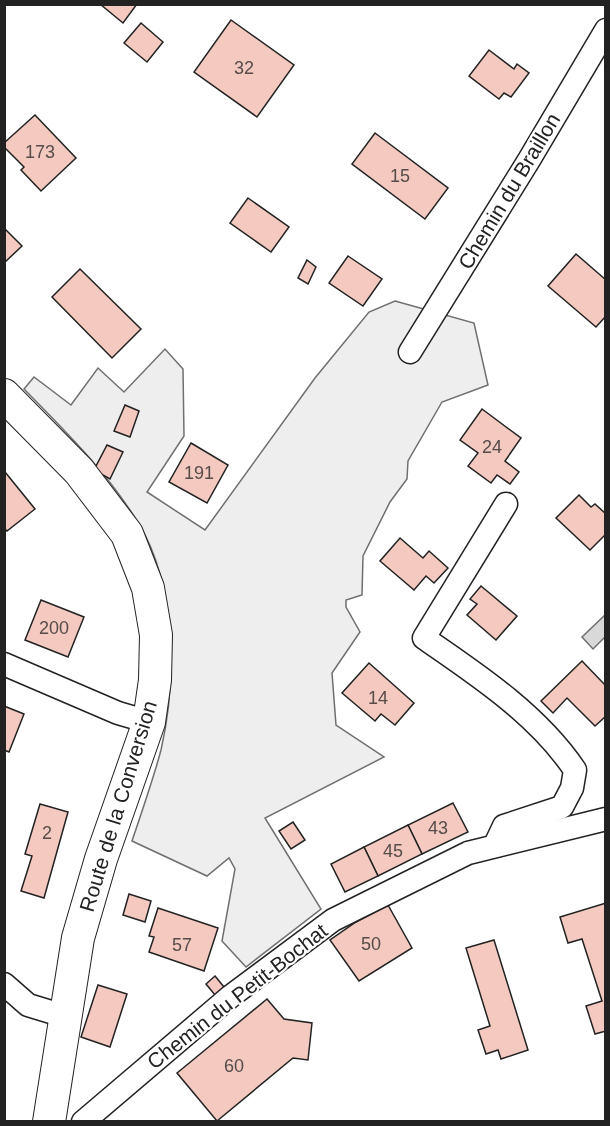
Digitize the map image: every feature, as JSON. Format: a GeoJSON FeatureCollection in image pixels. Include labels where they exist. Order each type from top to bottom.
{"type":"FeatureCollection","features":[{"type":"Feature","properties":{"kind":"main road","name":"Route de la Conversion"},"geometry":{"type":"LineString","coordinates":[[4,395],[80,471],[127,534],[148,588],[156,635],[155,680],[149,722],[101,859],[78,938],[48,1122]]}},
{"type":"Feature","properties":{"kind":"street","name":"Chemin du Braillon"},"geometry":{"type":"LineString","coordinates":[[411,352],[606,30]]}},
{"type":"Feature","properties":{"kind":"street"},"geometry":{"type":"LineString","coordinates":[[495,845],[504,826],[562,807],[572,788],[575,770],[532,722],[495,690],[424,638],[506,504]]}},
{"type":"Feature","properties":{"kind":"street"},"geometry":{"type":"LineString","coordinates":[[4,664],[118,713],[149,722]]}},
{"type":"Feature","properties":{"kind":"street","name":"Chemin du Petit-Bochat"},"geometry":{"type":"LineString","coordinates":[[83,1122],[231,996],[333,920],[468,853],[606,819]]}},
{"type":"Feature","properties":{"kind":"street"},"geometry":{"type":"LineString","coordinates":[[4,984],[28,1005],[64,1016]]}},
{"type":"Feature","properties":{"kind":"shaded area"},"geometry":{"type":"Polygon","coordinates":[[[395,301],[474,323],[488,385],[442,402],[408,461],[407,479],[390,502],[363,556],[362,595],[346,600],[346,607],[360,632],[332,673],[336,725],[384,757],[265,818],[321,909],[246,967],[222,941],[235,869],[229,858],[207,876],[132,841],[161,750],[170,694],[170,634],[160,576],[139,524],[114,487],[24,389],[34,377],[71,405],[98,368],[124,392],[165,349],[183,369],[184,436],[147,492],[205,530],[315,378],[369,312],[395,301]]]}},
{"type":"Feature","properties":{"kind":"shaded area"},"geometry":{"type":"Polygon","coordinates":[[[605,615],[605,637],[593,649],[582,637],[605,615]]]}},
{"type":"Feature","properties":{"kind":"building"},"geometry":{"type":"Polygon","coordinates":[[[100,4],[137,4],[123,23],[100,4]]]}},
{"type":"Feature","properties":{"kind":"building"},"geometry":{"type":"Polygon","coordinates":[[[231,20],[294,65],[257,117],[194,72],[231,20]]]}},
{"type":"Feature","properties":{"kind":"building"},"geometry":{"type":"Polygon","coordinates":[[[141,23],[163,42],[147,62],[124,43],[141,23]]]}},
{"type":"Feature","properties":{"kind":"building"},"geometry":{"type":"Polygon","coordinates":[[[489,50],[514,69],[517,64],[529,73],[511,97],[504,93],[499,99],[469,76],[489,50]]]}},
{"type":"Feature","properties":{"kind":"building"},"geometry":{"type":"Polygon","coordinates":[[[35,115],[76,158],[41,191],[21,170],[24,167],[4,147],[4,143],[35,115]]]}},
{"type":"Feature","properties":{"kind":"building"},"geometry":{"type":"Polygon","coordinates":[[[375,133],[448,188],[425,219],[352,164],[375,133]]]}},
{"type":"Feature","properties":{"kind":"building"},"geometry":{"type":"Polygon","coordinates":[[[248,198],[289,227],[271,252],[230,223],[248,198]]]}},
{"type":"Feature","properties":{"kind":"building"},"geometry":{"type":"Polygon","coordinates":[[[4,228],[22,246],[4,263],[4,228]]]}},
{"type":"Feature","properties":{"kind":"building"},"geometry":{"type":"Polygon","coordinates":[[[576,254],[606,280],[606,316],[596,327],[548,286],[576,254]]]}},
{"type":"Feature","properties":{"kind":"building"},"geometry":{"type":"Polygon","coordinates":[[[348,256],[382,279],[363,306],[329,283],[348,256]]]}},
{"type":"Feature","properties":{"kind":"building"},"geometry":{"type":"Polygon","coordinates":[[[307,260],[316,267],[308,284],[298,278],[307,260]]]}},
{"type":"Feature","properties":{"kind":"building"},"geometry":{"type":"Polygon","coordinates":[[[80,269],[141,329],[112,358],[52,297],[80,269]]]}},
{"type":"Feature","properties":{"kind":"building"},"geometry":{"type":"Polygon","coordinates":[[[125,405],[139,411],[130,437],[114,431],[125,405]]]}},
{"type":"Feature","properties":{"kind":"building"},"geometry":{"type":"Polygon","coordinates":[[[482,409],[521,438],[505,461],[519,472],[510,484],[497,475],[491,483],[468,466],[478,453],[460,440],[482,409]]]}},
{"type":"Feature","properties":{"kind":"building"},"geometry":{"type":"Polygon","coordinates":[[[191,443],[228,465],[207,503],[169,482],[191,443]]]}},
{"type":"Feature","properties":{"kind":"building"},"geometry":{"type":"Polygon","coordinates":[[[107,445],[123,452],[110,479],[94,470],[107,445]]]}},
{"type":"Feature","properties":{"kind":"building"},"geometry":{"type":"Polygon","coordinates":[[[5,472],[35,509],[7,531],[4,528],[5,472]]]}},
{"type":"Feature","properties":{"kind":"building"},"geometry":{"type":"Polygon","coordinates":[[[579,495],[591,507],[595,504],[606,514],[606,534],[590,550],[556,518],[579,495]]]}},
{"type":"Feature","properties":{"kind":"building"},"geometry":{"type":"Polygon","coordinates":[[[400,538],[423,558],[429,551],[448,568],[434,583],[426,576],[414,590],[380,561],[400,538]]]}},
{"type":"Feature","properties":{"kind":"building"},"geometry":{"type":"Polygon","coordinates":[[[481,586],[517,616],[496,640],[467,615],[477,604],[470,599],[481,586]]]}},
{"type":"Feature","properties":{"kind":"building"},"geometry":{"type":"Polygon","coordinates":[[[41,600],[84,617],[68,657],[25,640],[41,600]]]}},
{"type":"Feature","properties":{"kind":"building"},"geometry":{"type":"Polygon","coordinates":[[[582,661],[606,686],[606,716],[595,726],[567,698],[553,713],[541,701],[582,661]]]}},
{"type":"Feature","properties":{"kind":"building"},"geometry":{"type":"Polygon","coordinates":[[[369,663],[414,703],[395,725],[381,714],[375,721],[342,693],[369,663]]]}},
{"type":"Feature","properties":{"kind":"building"},"geometry":{"type":"Polygon","coordinates":[[[4,706],[24,714],[9,752],[4,750],[4,706]]]}},
{"type":"Feature","properties":{"kind":"building"},"geometry":{"type":"Polygon","coordinates":[[[453,803],[468,832],[422,854],[408,825],[453,803]]]}},
{"type":"Feature","properties":{"kind":"building"},"geometry":{"type":"Polygon","coordinates":[[[40,804],[68,812],[44,898],[21,891],[32,856],[25,854],[40,804]]]}},
{"type":"Feature","properties":{"kind":"building"},"geometry":{"type":"Polygon","coordinates":[[[293,822],[305,840],[291,849],[279,831],[293,822]]]}},
{"type":"Feature","properties":{"kind":"building"},"geometry":{"type":"Polygon","coordinates":[[[408,825],[422,854],[378,876],[364,847],[408,825]]]}},
{"type":"Feature","properties":{"kind":"building"},"geometry":{"type":"Polygon","coordinates":[[[364,847],[378,876],[345,892],[331,864],[364,847]]]}},
{"type":"Feature","properties":{"kind":"building"},"geometry":{"type":"Polygon","coordinates":[[[129,894],[151,901],[145,922],[123,915],[129,894]]]}},
{"type":"Feature","properties":{"kind":"building"},"geometry":{"type":"Polygon","coordinates":[[[606,903],[606,1031],[595,1034],[586,1006],[602,1001],[582,939],[568,943],[560,917],[606,903]]]}},
{"type":"Feature","properties":{"kind":"building"},"geometry":{"type":"Polygon","coordinates":[[[388,905],[412,948],[359,981],[330,940],[356,922],[388,905]]]}},
{"type":"Feature","properties":{"kind":"building"},"geometry":{"type":"Polygon","coordinates":[[[158,908],[218,928],[204,971],[149,952],[154,937],[149,936],[158,908]]]}},
{"type":"Feature","properties":{"kind":"building"},"geometry":{"type":"Polygon","coordinates":[[[494,940],[528,1050],[501,1059],[498,1050],[486,1054],[478,1030],[490,1026],[466,948],[494,940]]]}},
{"type":"Feature","properties":{"kind":"building"},"geometry":{"type":"Polygon","coordinates":[[[215,976],[224,987],[215,995],[206,984],[215,976]]]}},
{"type":"Feature","properties":{"kind":"building"},"geometry":{"type":"Polygon","coordinates":[[[98,985],[127,994],[110,1047],[81,1037],[98,985]]]}},
{"type":"Feature","properties":{"kind":"building"},"geometry":{"type":"Polygon","coordinates":[[[267,999],[284,1019],[312,1023],[308,1060],[293,1058],[217,1121],[177,1073],[267,999]]]}}]}
